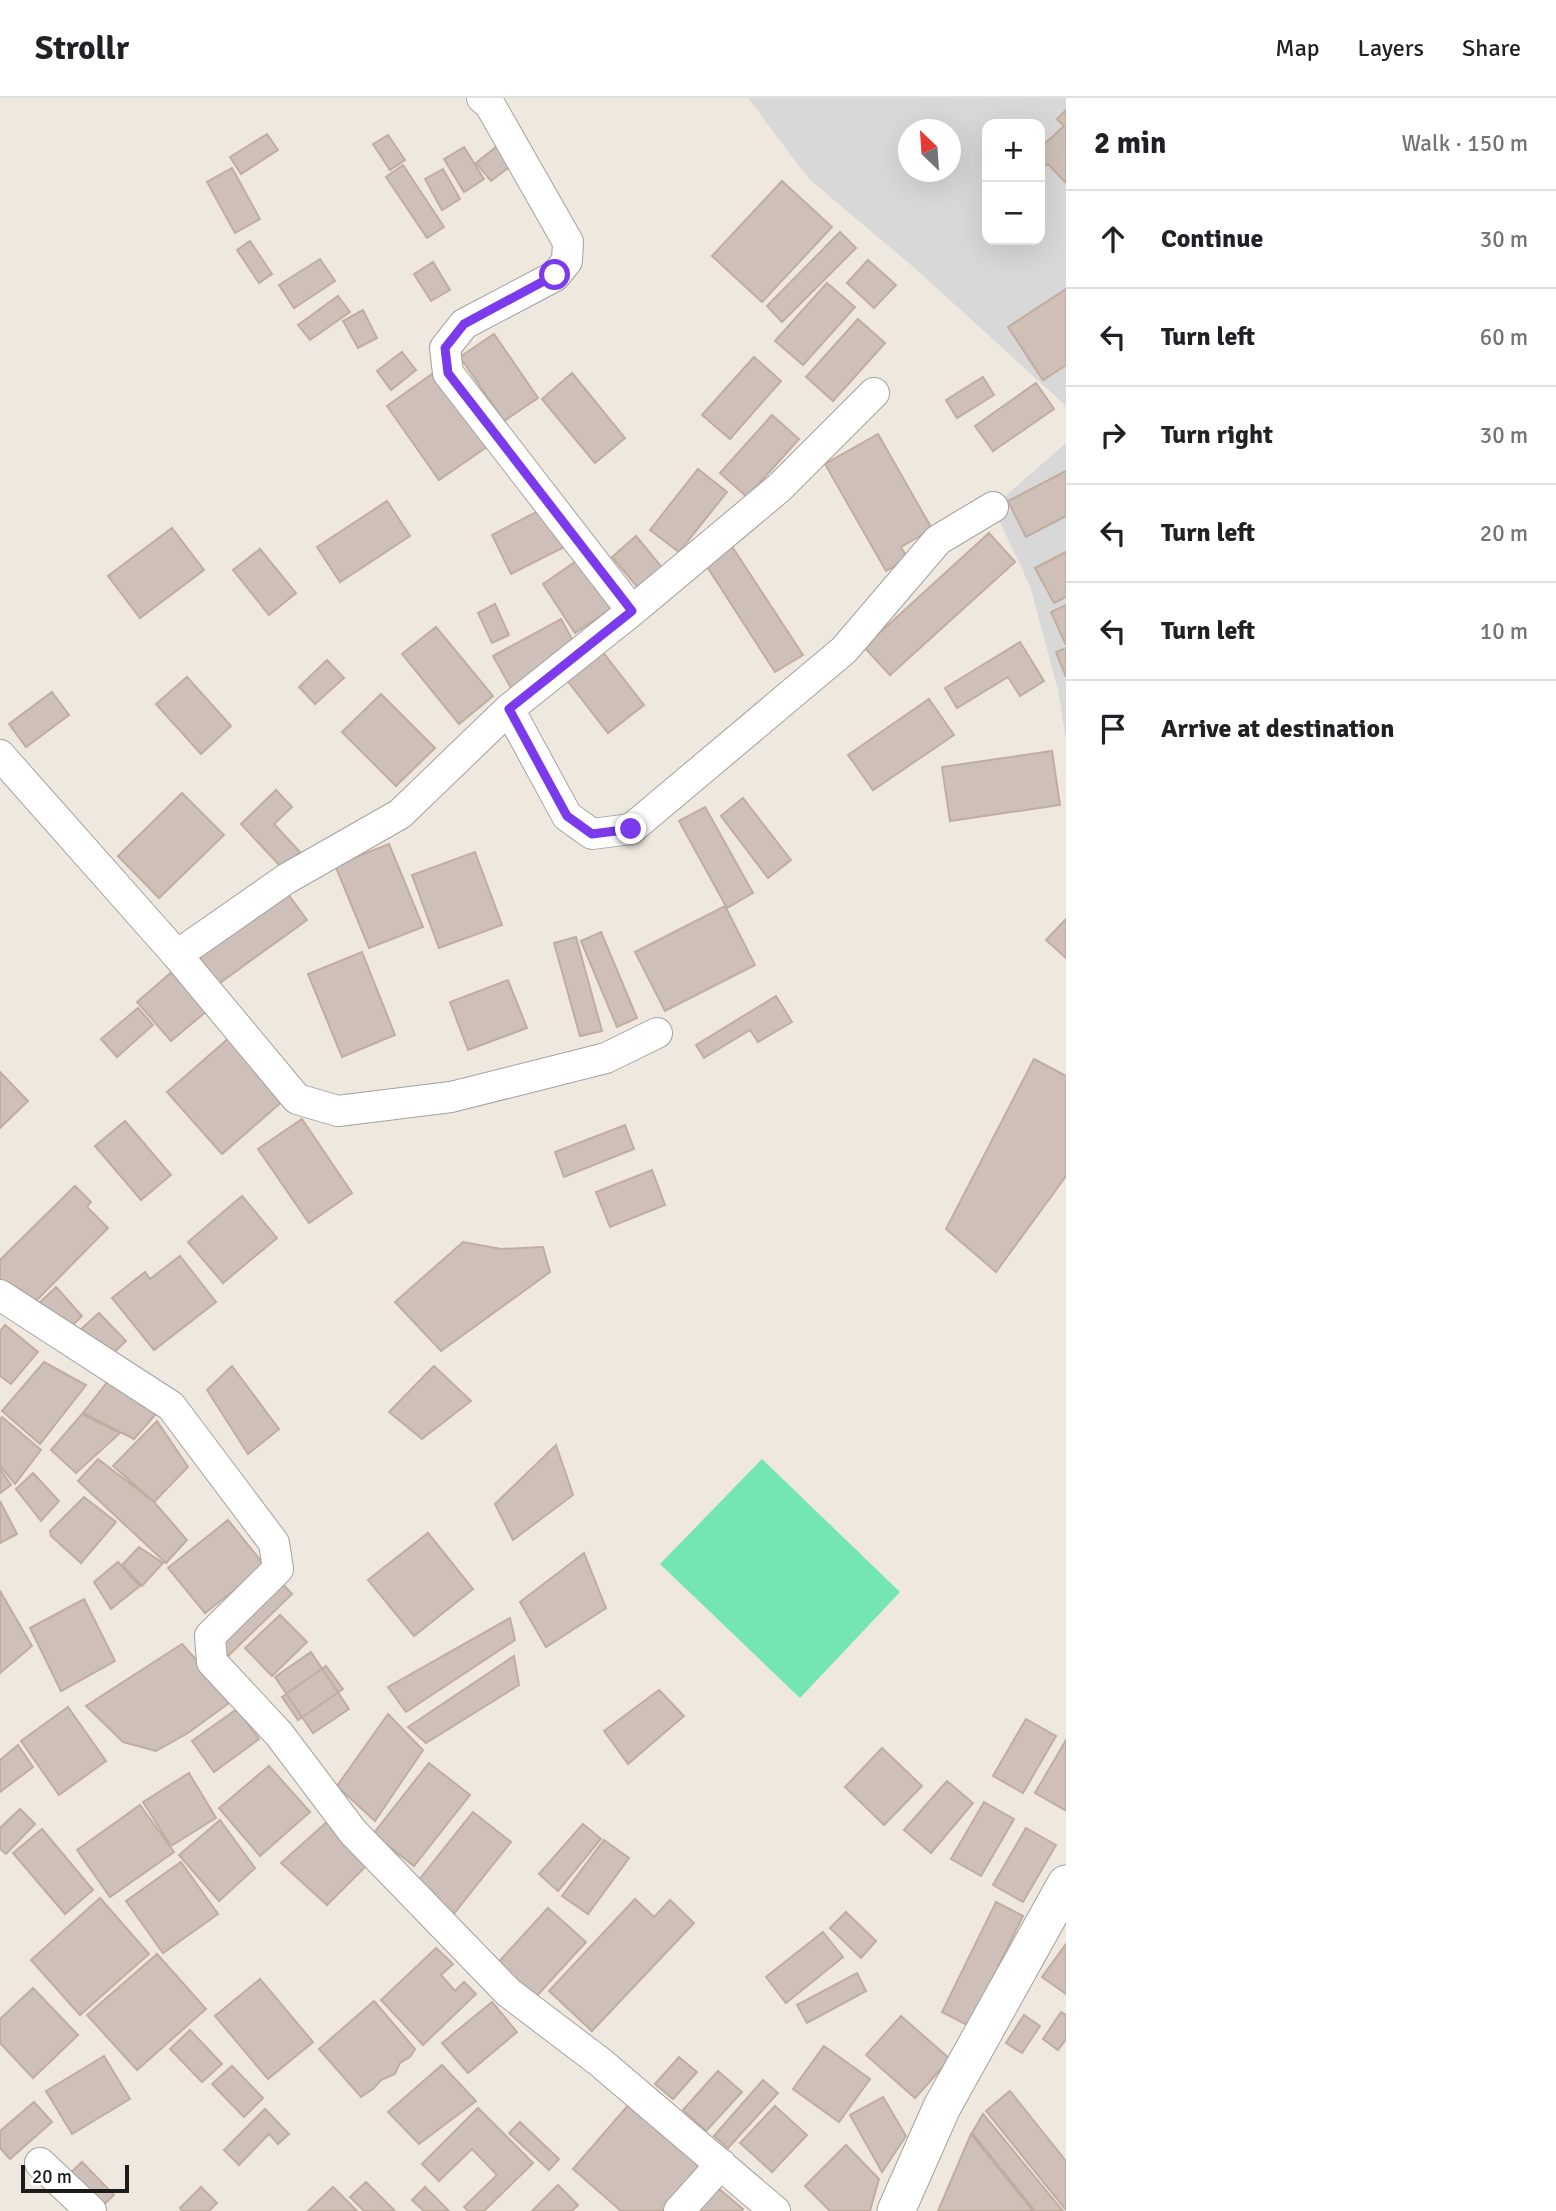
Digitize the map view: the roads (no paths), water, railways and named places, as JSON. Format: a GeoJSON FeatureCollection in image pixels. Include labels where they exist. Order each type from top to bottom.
{"type":"FeatureCollection","features":[{"type":"Feature","properties":{"kind":"street"},"geometry":{"type":"LineString","coordinates":[[482,98],[490,105],[568,242],[567,261],[555,275],[464,324],[445,348],[448,373],[632,611]]}},
{"type":"Feature","properties":{"kind":"street"},"geometry":{"type":"LineString","coordinates":[[177,955],[286,878],[400,814],[509,709],[779,488],[874,393]]}},
{"type":"Feature","properties":{"kind":"street"},"geometry":{"type":"LineString","coordinates":[[509,709],[567,816],[592,834],[631,829],[844,650],[938,540],[993,507]]}},
{"type":"Feature","properties":{"kind":"street"},"geometry":{"type":"LineString","coordinates":[[0,755],[177,955],[297,1100],[338,1111],[451,1097],[606,1058],[657,1033]]}},
{"type":"Feature","properties":{"kind":"street"},"geometry":{"type":"LineString","coordinates":[[0,1295],[171,1406],[274,1543],[278,1569],[211,1636],[212,1662],[279,1734],[353,1832],[509,1993],[600,2062],[775,2211]]}},
{"type":"Feature","properties":{"kind":"street"},"geometry":{"type":"LineString","coordinates":[[896,2211],[942,2107],[1066,1884]]}},
{"type":"Feature","properties":{"kind":"street"},"geometry":{"type":"LineString","coordinates":[[40,2163],[90,2211]]}},
{"type":"Feature","properties":{"kind":"street"},"geometry":{"type":"LineString","coordinates":[[679,2211],[721,2164]]}}]}
